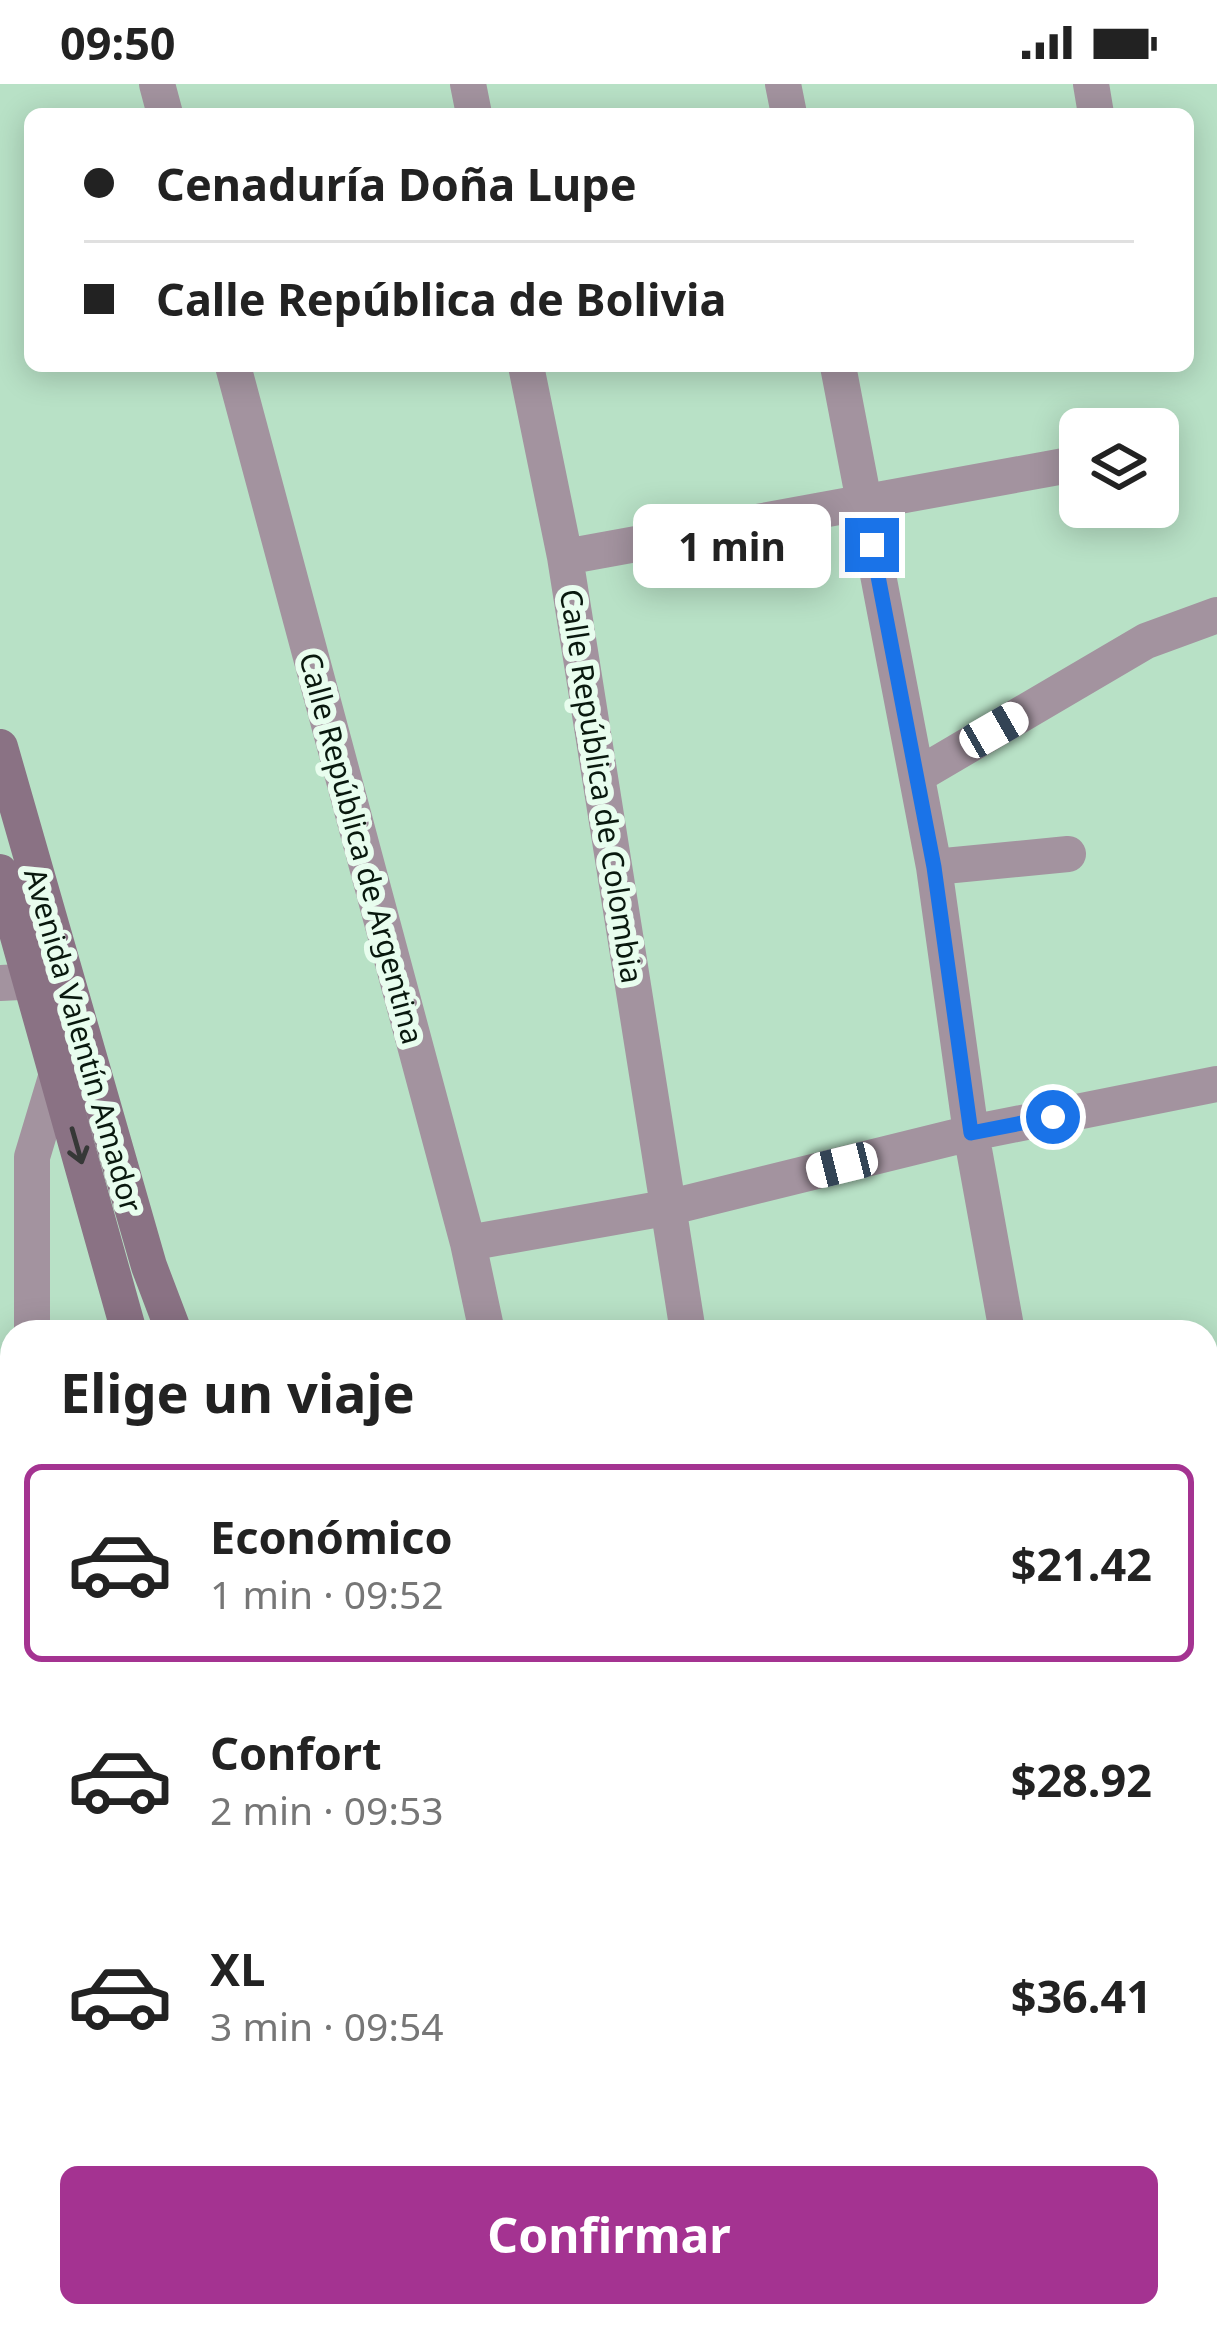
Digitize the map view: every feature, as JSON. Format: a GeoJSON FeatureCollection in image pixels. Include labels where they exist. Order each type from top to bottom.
{"type":"FeatureCollection","features":[{"type":"Feature","properties":{"kind":"main road","name":"Avenida Valentín Amador"},"geometry":{"type":"LineString","coordinates":[[0,747],[31,982],[169,1320]]}},
{"type":"Feature","properties":{"kind":"main road","name":"Avenida Valentín Amador"},"geometry":{"type":"LineString","coordinates":[[0,872],[126,1320]]}},
{"type":"Feature","properties":{"kind":"street","name":"Calle República de Argentina"},"geometry":{"type":"LineString","coordinates":[[235,372],[484,1320]]}},
{"type":"Feature","properties":{"kind":"street","name":"Calle República de Colombia"},"geometry":{"type":"LineString","coordinates":[[527,372],[565,556],[686,1320]]}},
{"type":"Feature","properties":{"kind":"street"},"geometry":{"type":"LineString","coordinates":[[839,372],[918,775],[971,1133],[1005,1320]]}},
{"type":"Feature","properties":{"kind":"street"},"geometry":{"type":"LineString","coordinates":[[565,556],[1059,467]]}},
{"type":"Feature","properties":{"kind":"street"},"geometry":{"type":"LineString","coordinates":[[918,775],[1146,641],[1217,615]]}},
{"type":"Feature","properties":{"kind":"street"},"geometry":{"type":"LineString","coordinates":[[934,867],[1068,854]]}},
{"type":"Feature","properties":{"kind":"street"},"geometry":{"type":"LineString","coordinates":[[32,1320],[32,1156],[58,1074]]}},
{"type":"Feature","properties":{"kind":"street"},"geometry":{"type":"LineString","coordinates":[[468,1244],[671,1207],[971,1133],[1217,1084]]}},
{"type":"Feature","properties":{"kind":"route"},"geometry":{"type":"LineString","coordinates":[[872,545],[934,867],[971,1133],[1053,1117]]}}]}
